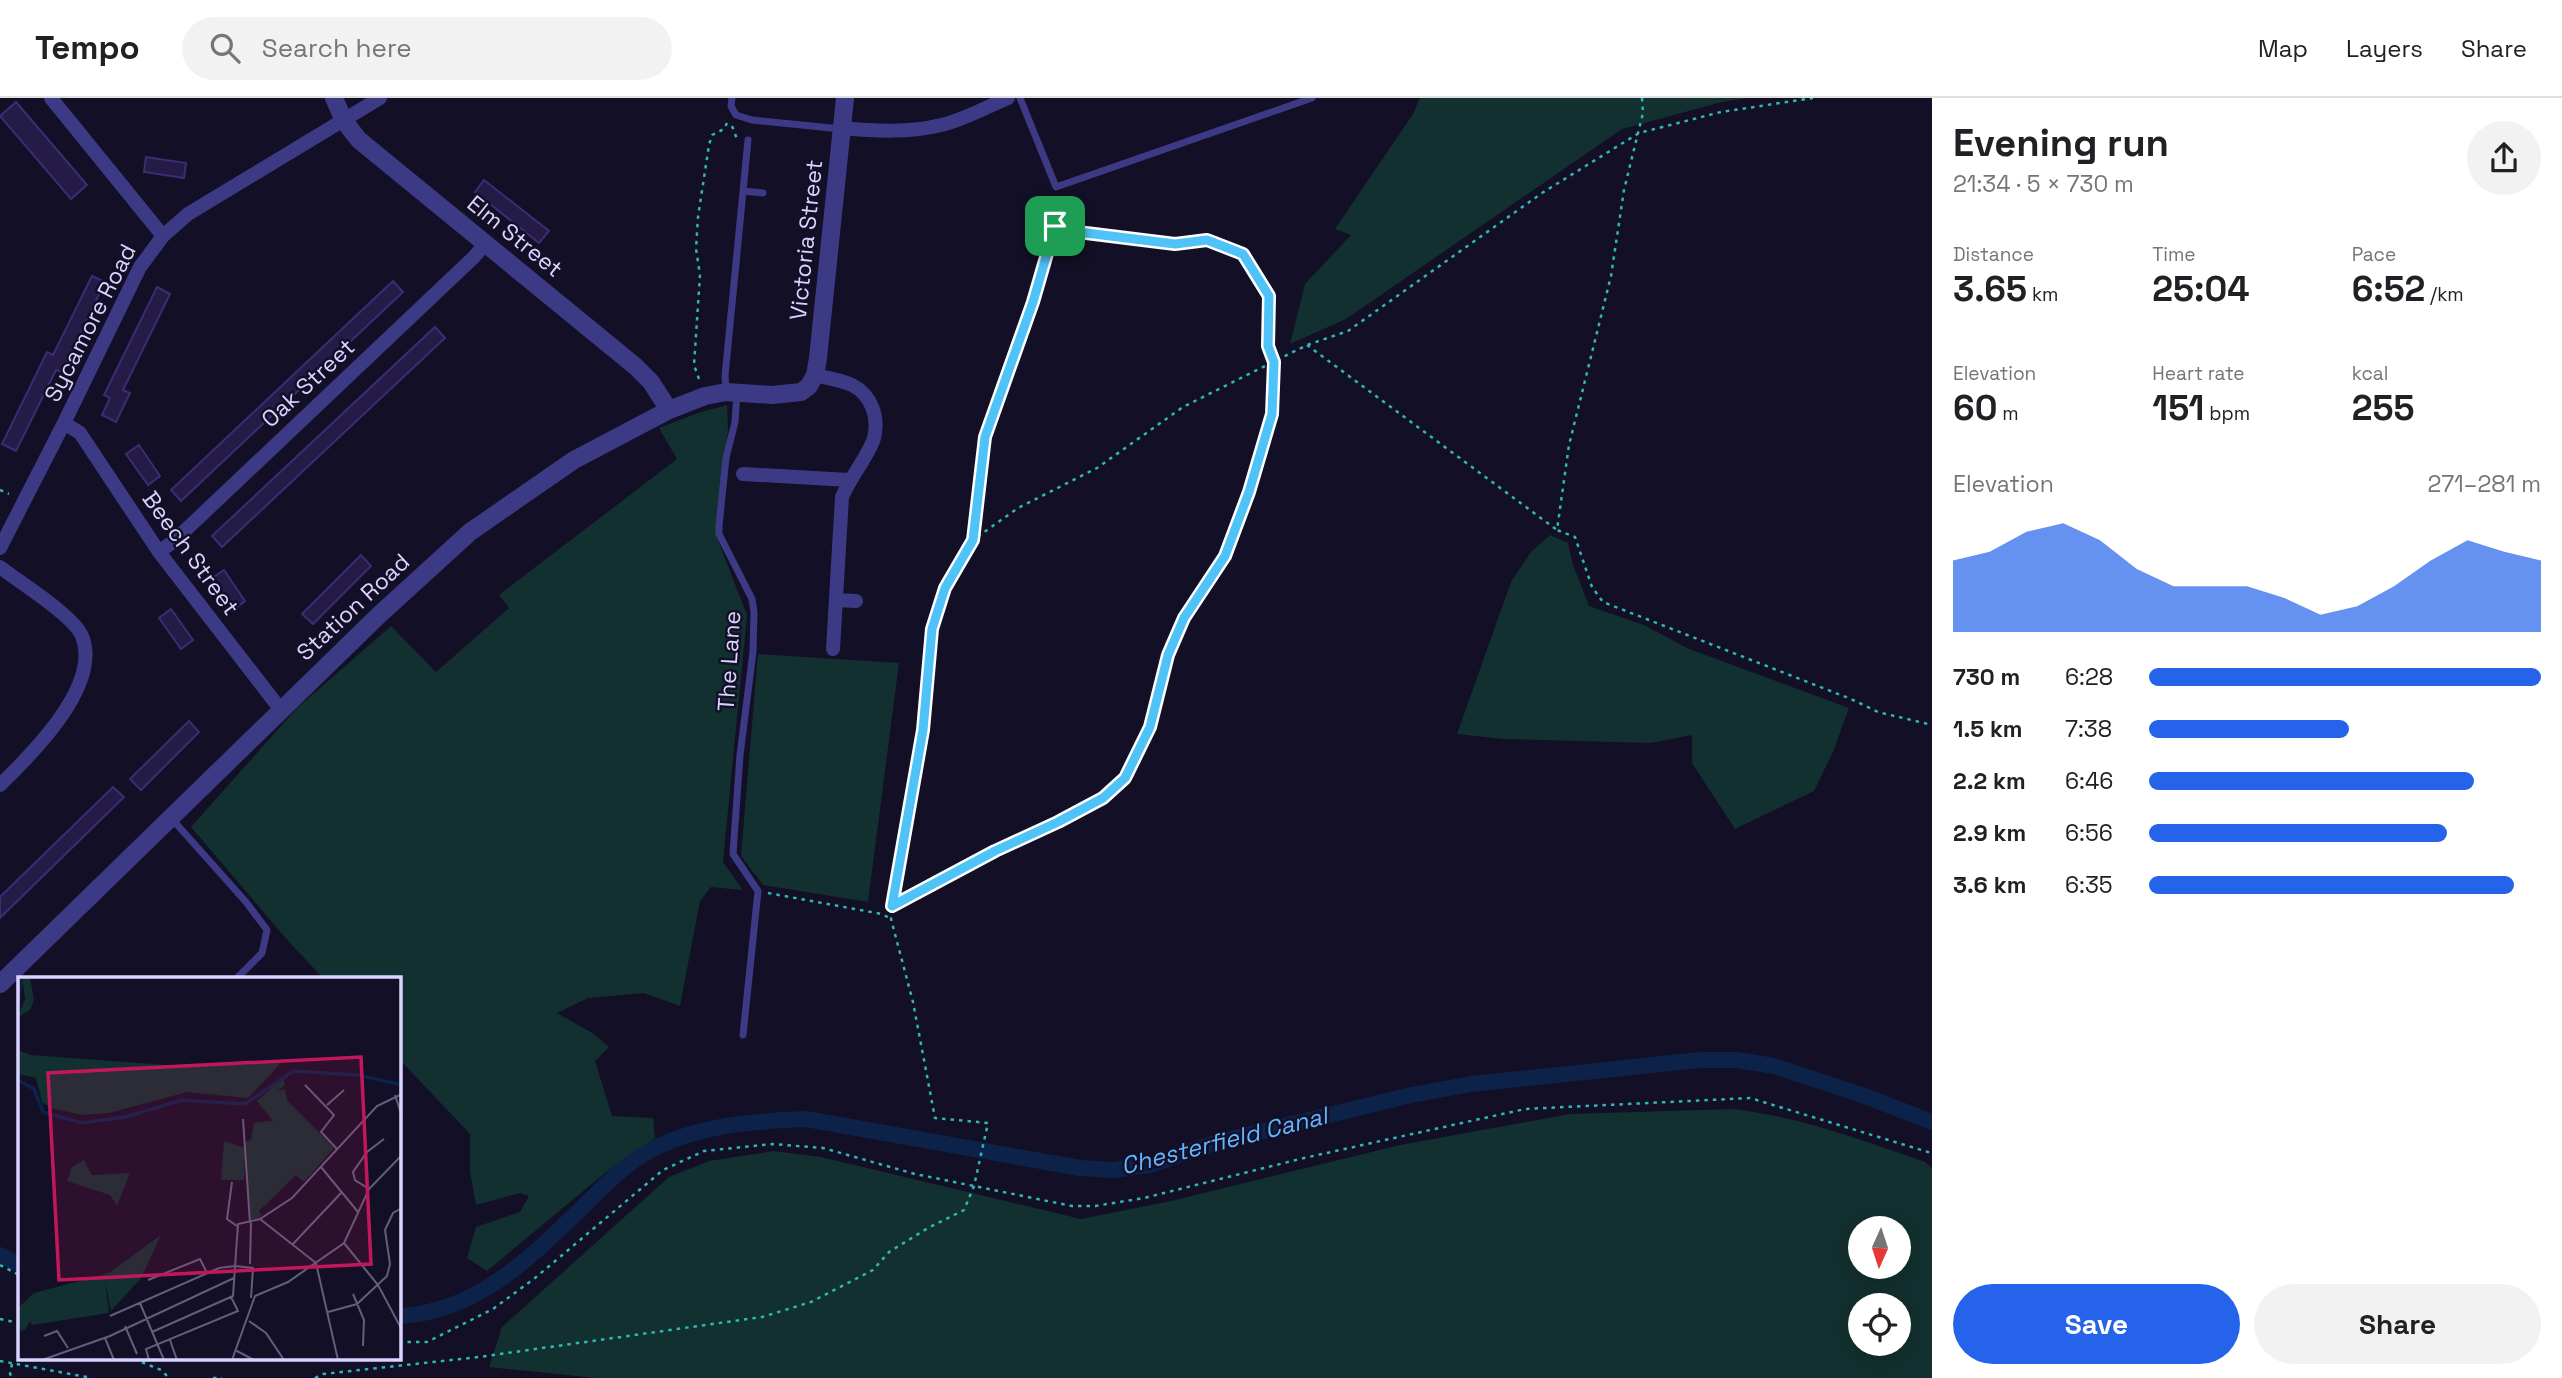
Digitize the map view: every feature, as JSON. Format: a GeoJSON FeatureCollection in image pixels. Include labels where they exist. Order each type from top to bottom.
{"type":"FeatureCollection","features":[{"type":"Feature","properties":{"kind":"street"},"geometry":{"type":"LineString","coordinates":[[51,98],[163,236]]}},
{"type":"Feature","properties":{"kind":"street","name":"Elm Street"},"geometry":{"type":"LineString","coordinates":[[334,98],[344,121],[369,148],[635,366],[651,382],[669,410]]}},
{"type":"Feature","properties":{"kind":"street","name":"Sycamore Road"},"geometry":{"type":"LineString","coordinates":[[0,548],[140,267],[163,236],[188,214],[380,98]]}},
{"type":"Feature","properties":{"kind":"street","name":"Victoria Street"},"geometry":{"type":"LineString","coordinates":[[812,380],[845,98]]}},
{"type":"Feature","properties":{"kind":"street"},"geometry":{"type":"LineString","coordinates":[[842,129],[907,130],[942,125],[1008,98]]}},
{"type":"Feature","properties":{"kind":"street","name":"Oak Street"},"geometry":{"type":"LineString","coordinates":[[159,552],[174,541],[486,243]]}},
{"type":"Feature","properties":{"kind":"street"},"geometry":{"type":"LineString","coordinates":[[812,380],[852,386],[866,395],[876,422],[874,440],[849,480],[842,497],[833,649]]}},
{"type":"Feature","properties":{"kind":"street","name":"Station Road"},"geometry":{"type":"LineString","coordinates":[[0,984],[378,616],[470,533],[575,460],[669,410],[705,396],[732,392],[792,394],[812,380]]}},
{"type":"Feature","properties":{"kind":"street","name":"Beech Street"},"geometry":{"type":"LineString","coordinates":[[64,424],[80,433],[159,552],[281,710]]}},
{"type":"Feature","properties":{"kind":"street"},"geometry":{"type":"LineString","coordinates":[[743,474],[849,480]]}},
{"type":"Feature","properties":{"kind":"street"},"geometry":{"type":"LineString","coordinates":[[0,567],[71,621],[82,635],[86,652],[84,672],[76,693],[31,755],[0,785]]}},
{"type":"Feature","properties":{"kind":"street"},"geometry":{"type":"LineString","coordinates":[[836,600],[856,601]]}},
{"type":"Feature","properties":{"kind":"lane"},"geometry":{"type":"LineString","coordinates":[[732,98],[731,106],[736,115],[752,120],[842,129]]}},
{"type":"Feature","properties":{"kind":"lane"},"geometry":{"type":"LineString","coordinates":[[1020,98],[1056,187],[1312,98]]}},
{"type":"Feature","properties":{"kind":"lane","name":"The Lane"},"geometry":{"type":"LineString","coordinates":[[748,144],[725,376],[732,392],[735,422],[726,458],[719,534],[752,599],[754,612],[753,652],[740,755],[733,854],[758,891]]}},
{"type":"Feature","properties":{"kind":"lane"},"geometry":{"type":"LineString","coordinates":[[743,191],[763,193]]}},
{"type":"Feature","properties":{"kind":"lane"},"geometry":{"type":"LineString","coordinates":[[172,819],[247,902],[267,930],[262,953],[238,977]]}},
{"type":"Feature","properties":{"kind":"lane"},"geometry":{"type":"LineString","coordinates":[[743,1035],[758,891]]}},
{"type":"Feature","properties":{"kind":"path"},"geometry":{"type":"LineString","coordinates":[[1557,530],[1569,445],[1611,276],[1625,190],[1643,113],[1643,98]]}},
{"type":"Feature","properties":{"kind":"path"},"geometry":{"type":"LineString","coordinates":[[973,540],[1018,508],[1097,468],[1182,408],[1307,345],[1348,331],[1542,193],[1639,132],[1721,111],[1813,98]]}},
{"type":"Feature","properties":{"kind":"path"},"geometry":{"type":"LineString","coordinates":[[734,111],[732,126],[737,140],[748,144]]}},
{"type":"Feature","properties":{"kind":"path"},"geometry":{"type":"LineString","coordinates":[[705,396],[694,365],[700,275],[696,249],[698,217],[712,135],[724,129],[734,111]]}},
{"type":"Feature","properties":{"kind":"path"},"geometry":{"type":"LineString","coordinates":[[316,1378],[323,1374],[479,1357],[762,1317],[811,1302],[873,1270],[889,1252],[964,1210],[974,1186],[988,1123],[935,1118],[913,1002],[891,919],[892,906],[923,730],[932,629],[945,588],[973,540],[985,437],[1033,302],[1055,226],[1060,201],[1056,187]]}},
{"type":"Feature","properties":{"kind":"path"},"geometry":{"type":"LineString","coordinates":[[892,906],[1103,798],[1125,778],[1150,727],[1168,655],[1184,618],[1225,556],[1249,492],[1272,414],[1274,362],[1268,346],[1269,296],[1243,254],[1207,240],[1175,244],[1078,232],[1055,226]]}},
{"type":"Feature","properties":{"kind":"path"},"geometry":{"type":"LineString","coordinates":[[1307,345],[1557,530],[1574,537],[1592,587],[1603,602],[1852,699],[1878,712],[1932,725]]}},
{"type":"Feature","properties":{"kind":"path"},"geometry":{"type":"LineString","coordinates":[[758,891],[881,914],[891,919]]}},
{"type":"Feature","properties":{"kind":"path"},"geometry":{"type":"LineString","coordinates":[[401,1342],[427,1342],[493,1309],[535,1278],[663,1170],[704,1152],[772,1144],[823,1149],[915,1174],[1072,1206],[1095,1206],[1144,1198],[1304,1158],[1525,1109],[1750,1098],[1928,1152],[1932,1156]]}},
{"type":"Feature","properties":{"kind":"path"},"geometry":{"type":"LineString","coordinates":[[0,1265],[18,1274]]}},
{"type":"Feature","properties":{"kind":"path"},"geometry":{"type":"LineString","coordinates":[[0,1319],[18,1323]]}},
{"type":"Feature","properties":{"kind":"path"},"geometry":{"type":"LineString","coordinates":[[136,1360],[161,1370],[169,1378]]}},
{"type":"Feature","properties":{"kind":"path"},"geometry":{"type":"LineString","coordinates":[[388,1360],[388,1366]]}},
{"type":"Feature","properties":{"kind":"path"},"geometry":{"type":"LineString","coordinates":[[0,1361],[92,1378]]}},
{"type":"Feature","properties":{"kind":"path"},"geometry":{"type":"LineString","coordinates":[[12,1364],[10,1374],[14,1378]]}},
{"type":"Feature","properties":{"kind":"path"},"geometry":{"type":"LineString","coordinates":[[213,1378],[222,1378]]}},
{"type":"Feature","properties":{"kind":"green space"},"geometry":{"type":"Polygon","coordinates":[[[1420,98],[1748,98],[1722,102],[1622,129],[1346,319],[1290,344],[1305,284],[1351,235],[1335,229],[1413,114],[1420,98]]]}},
{"type":"Feature","properties":{"kind":"green space"},"geometry":{"type":"Polygon","coordinates":[[[727,405],[728,430],[716,535],[747,615],[723,862],[743,890],[711,887],[700,901],[680,1006],[644,993],[588,998],[557,1013],[594,1034],[609,1047],[595,1061],[612,1116],[653,1118],[655,1138],[605,1173],[487,1271],[467,1258],[476,1227],[520,1212],[529,1196],[520,1193],[476,1205],[470,1172],[470,1134],[401,1061],[401,977],[322,977],[191,827],[297,708],[391,626],[436,672],[509,608],[499,595],[677,459],[659,428],[727,405]]]}},
{"type":"Feature","properties":{"kind":"green space"},"geometry":{"type":"Polygon","coordinates":[[[1550,535],[1568,543],[1573,565],[1589,606],[1644,625],[1687,648],[1849,708],[1833,752],[1814,791],[1735,829],[1692,763],[1692,735],[1651,743],[1503,739],[1457,734],[1511,582],[1531,552],[1550,535]]]}},
{"type":"Feature","properties":{"kind":"green space"},"geometry":{"type":"Polygon","coordinates":[[[758,654],[899,663],[868,902],[763,885],[741,856],[758,654]]]}},
{"type":"Feature","properties":{"kind":"green space"},"geometry":{"type":"Polygon","coordinates":[[[1733,1109],[1807,1123],[1925,1162],[1932,1168],[1932,1378],[596,1378],[489,1367],[502,1327],[669,1177],[709,1161],[774,1151],[821,1157],[1081,1219],[1171,1201],[1400,1145],[1570,1114],[1733,1109]]]}},
{"type":"Feature","properties":{"kind":"building"},"geometry":{"type":"Polygon","coordinates":[[[16,102],[87,185],[71,199],[0,116],[16,102]]]}},
{"type":"Feature","properties":{"kind":"building"},"geometry":{"type":"Polygon","coordinates":[[[146,157],[186,163],[184,178],[144,172],[146,157]]]}},
{"type":"Feature","properties":{"kind":"building"},"geometry":{"type":"Polygon","coordinates":[[[484,180],[549,231],[539,243],[475,192],[484,180]]]}},
{"type":"Feature","properties":{"kind":"building"},"geometry":{"type":"Polygon","coordinates":[[[92,276],[105,282],[62,372],[56,370],[16,451],[2,444],[47,352],[53,355],[92,276]]]}},
{"type":"Feature","properties":{"kind":"building"},"geometry":{"type":"Polygon","coordinates":[[[393,281],[403,292],[181,501],[171,490],[393,281]]]}},
{"type":"Feature","properties":{"kind":"building"},"geometry":{"type":"Polygon","coordinates":[[[157,287],[170,294],[123,390],[130,393],[116,422],[102,415],[110,398],[104,395],[157,287]]]}},
{"type":"Feature","properties":{"kind":"building"},"geometry":{"type":"Polygon","coordinates":[[[435,327],[445,338],[222,547],[212,536],[435,327]]]}},
{"type":"Feature","properties":{"kind":"building"},"geometry":{"type":"Polygon","coordinates":[[[139,445],[160,476],[148,485],[126,454],[139,445]]]}},
{"type":"Feature","properties":{"kind":"building"},"geometry":{"type":"Polygon","coordinates":[[[361,555],[371,566],[313,624],[302,614],[361,555]]]}},
{"type":"Feature","properties":{"kind":"building"},"geometry":{"type":"Polygon","coordinates":[[[224,570],[245,601],[233,610],[211,579],[224,570]]]}},
{"type":"Feature","properties":{"kind":"building"},"geometry":{"type":"Polygon","coordinates":[[[171,609],[193,640],[181,649],[159,618],[171,609]]]}},
{"type":"Feature","properties":{"kind":"building"},"geometry":{"type":"Polygon","coordinates":[[[189,721],[199,732],[141,790],[130,779],[189,721]]]}},
{"type":"Feature","properties":{"kind":"building"},"geometry":{"type":"Polygon","coordinates":[[[113,787],[124,797],[0,918],[0,897],[113,787]]]}},
{"type":"Feature","properties":{"kind":"waterway","name":"Chesterfield Canal"},"geometry":{"type":"LineString","coordinates":[[401,1316],[454,1304],[502,1278],[545,1243],[617,1174],[651,1150],[688,1135],[746,1123],[806,1119],[1080,1168],[1113,1170],[1150,1165],[1215,1143],[1411,1095],[1471,1084],[1700,1060],[1737,1060],[1774,1066],[1865,1096],[1932,1122]]}},
{"type":"Feature","properties":{"kind":"waterway","name":"Chesterfield Canal"},"geometry":{"type":"LineString","coordinates":[[0,1255],[18,1264]]}},
{"type":"Feature","properties":{"kind":"route"},"geometry":{"type":"LineString","coordinates":[[1055,226],[1078,232],[1175,244],[1207,240],[1243,254],[1269,296],[1268,346],[1274,362],[1272,414],[1249,492],[1225,556],[1184,618],[1168,655],[1150,727],[1125,778],[1103,798],[892,906],[923,730],[932,629],[945,588],[973,540],[985,437],[1033,302],[1055,226]]}}]}
